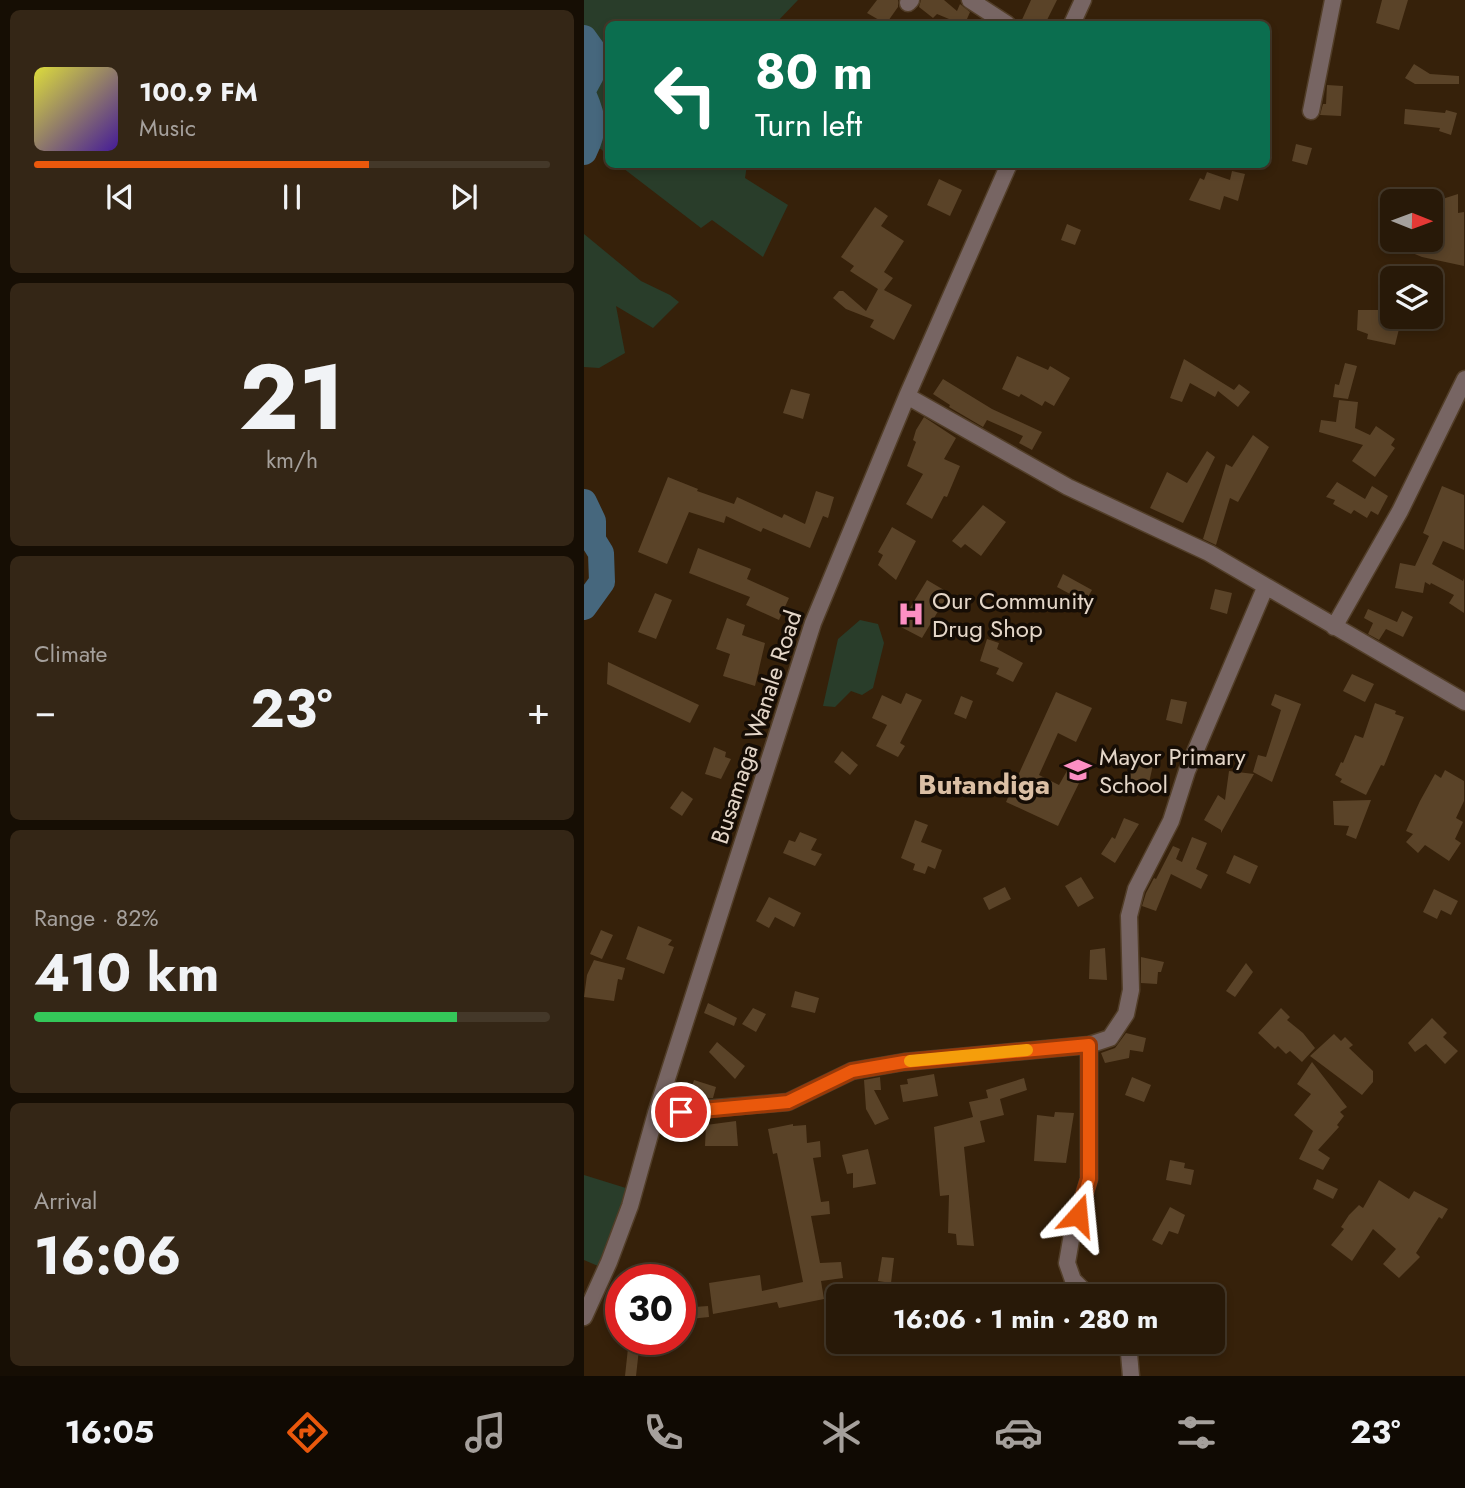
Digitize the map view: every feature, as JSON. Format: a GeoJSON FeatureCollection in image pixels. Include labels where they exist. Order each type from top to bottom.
{"type":"FeatureCollection","features":[{"type":"Feature","properties":{"kind":"street"},"geometry":{"type":"LineString","coordinates":[[970,0],[1002,21]]}},
{"type":"Feature","properties":{"kind":"street"},"geometry":{"type":"LineString","coordinates":[[1073,21],[1083,0]]}},
{"type":"Feature","properties":{"kind":"street"},"geometry":{"type":"LineString","coordinates":[[1311,111],[1333,0]]}},
{"type":"Feature","properties":{"kind":"street","name":"Busamaga Wanale Road"},"geometry":{"type":"LineString","coordinates":[[584,1317],[630,1206],[656,1113],[813,622],[907,396],[1007,168]]}},
{"type":"Feature","properties":{"kind":"street"},"geometry":{"type":"LineString","coordinates":[[1334,627],[1400,511],[1464,379]]}},
{"type":"Feature","properties":{"kind":"street"},"geometry":{"type":"LineString","coordinates":[[907,396],[1068,487],[1209,553],[1464,702]]}},
{"type":"Feature","properties":{"kind":"street"},"geometry":{"type":"LineString","coordinates":[[656,1113],[788,1102],[852,1071],[904,1062],[1089,1045],[1110,1038],[1126,1014],[1131,990],[1129,916],[1136,889],[1171,821],[1187,771],[1265,588]]}},
{"type":"Feature","properties":{"kind":"street"},"geometry":{"type":"LineString","coordinates":[[1077,1284],[1067,1263],[1072,1234],[1089,1179],[1089,1045]]}},
{"type":"Feature","properties":{"kind":"street"},"geometry":{"type":"LineString","coordinates":[[1129,1354],[1131,1376]]}},
{"type":"Feature","properties":{"kind":"green space"},"geometry":{"type":"Polygon","coordinates":[[[584,0],[798,0],[778,21],[605,21],[605,153],[601,149],[588,146],[584,152],[584,0]]]}},
{"type":"Feature","properties":{"kind":"green space"},"geometry":{"type":"Polygon","coordinates":[[[623,168],[747,168],[745,178],[788,205],[763,257],[712,220],[701,228],[623,168]]]}},
{"type":"Feature","properties":{"kind":"green space"},"geometry":{"type":"Polygon","coordinates":[[[584,234],[641,281],[679,302],[653,328],[616,306],[625,353],[599,368],[584,367],[584,234]]]}},
{"type":"Feature","properties":{"kind":"green space"},"geometry":{"type":"Polygon","coordinates":[[[860,620],[878,624],[884,643],[873,688],[862,695],[851,691],[835,707],[823,706],[838,639],[860,620]]]}},
{"type":"Feature","properties":{"kind":"green space"},"geometry":{"type":"Polygon","coordinates":[[[584,1175],[629,1189],[598,1266],[584,1260],[584,1175]]]}},
{"type":"Feature","properties":{"kind":"building"},"geometry":{"type":"Polygon","coordinates":[[[877,0],[898,0],[898,7],[888,21],[881,21],[867,13],[877,0]]]}},
{"type":"Feature","properties":{"kind":"building"},"geometry":{"type":"Polygon","coordinates":[[[921,0],[944,0],[957,11],[960,4],[970,12],[967,19],[969,21],[954,21],[937,14],[933,18],[919,7],[921,0]]]}},
{"type":"Feature","properties":{"kind":"building"},"geometry":{"type":"Polygon","coordinates":[[[1031,0],[1057,0],[1046,21],[1021,21],[1031,0]]]}},
{"type":"Feature","properties":{"kind":"building"},"geometry":{"type":"Polygon","coordinates":[[[1382,0],[1408,0],[1399,30],[1376,23],[1382,0]]]}},
{"type":"Feature","properties":{"kind":"building"},"geometry":{"type":"Polygon","coordinates":[[[1414,64],[1430,74],[1459,76],[1459,84],[1415,84],[1405,78],[1414,64]]]}},
{"type":"Feature","properties":{"kind":"building"},"geometry":{"type":"Polygon","coordinates":[[[1327,85],[1343,86],[1341,116],[1320,115],[1323,104],[1326,104],[1327,85]]]}},
{"type":"Feature","properties":{"kind":"building"},"geometry":{"type":"Polygon","coordinates":[[[1405,109],[1445,113],[1446,110],[1457,113],[1451,135],[1439,131],[1440,128],[1404,124],[1405,109]]]}},
{"type":"Feature","properties":{"kind":"building"},"geometry":{"type":"Polygon","coordinates":[[[1296,144],[1312,148],[1307,165],[1292,161],[1296,144]]]}},
{"type":"Feature","properties":{"kind":"building"},"geometry":{"type":"Polygon","coordinates":[[[1232,171],[1245,174],[1238,201],[1224,196],[1220,210],[1189,200],[1200,178],[1204,180],[1207,172],[1230,180],[1232,171]]]}},
{"type":"Feature","properties":{"kind":"building"},"geometry":{"type":"Polygon","coordinates":[[[939,179],[962,190],[950,216],[927,205],[939,179]]]}},
{"type":"Feature","properties":{"kind":"building"},"geometry":{"type":"Polygon","coordinates":[[[1458,194],[1458,213],[1464,212],[1464,266],[1410,252],[1443,252],[1443,199],[1458,194]]]}},
{"type":"Feature","properties":{"kind":"building"},"geometry":{"type":"Polygon","coordinates":[[[875,207],[888,216],[881,226],[904,241],[884,272],[893,278],[884,290],[912,305],[894,340],[870,327],[874,320],[846,309],[833,298],[839,291],[843,291],[866,311],[878,289],[850,271],[854,266],[841,257],[875,207]]]}},
{"type":"Feature","properties":{"kind":"building"},"geometry":{"type":"Polygon","coordinates":[[[1067,224],[1081,230],[1075,245],[1061,240],[1067,224]]]}},
{"type":"Feature","properties":{"kind":"building"},"geometry":{"type":"Polygon","coordinates":[[[1358,310],[1380,310],[1380,329],[1399,329],[1395,345],[1367,339],[1368,334],[1357,330],[1358,310]]]}},
{"type":"Feature","properties":{"kind":"building"},"geometry":{"type":"Polygon","coordinates":[[[1017,356],[1048,370],[1050,366],[1070,378],[1054,406],[1045,401],[1042,406],[1021,394],[1019,397],[1002,389],[1017,356]]]}},
{"type":"Feature","properties":{"kind":"building"},"geometry":{"type":"Polygon","coordinates":[[[1184,359],[1234,390],[1239,384],[1250,392],[1238,407],[1218,391],[1215,397],[1190,383],[1182,402],[1170,398],[1184,359]]]}},
{"type":"Feature","properties":{"kind":"building"},"geometry":{"type":"Polygon","coordinates":[[[1345,363],[1357,366],[1348,399],[1333,397],[1335,384],[1339,385],[1345,363]]]}},
{"type":"Feature","properties":{"kind":"building"},"geometry":{"type":"Polygon","coordinates":[[[943,379],[992,409],[1042,432],[1032,450],[1019,443],[1023,436],[987,420],[983,427],[949,407],[950,405],[933,394],[943,379]]]}},
{"type":"Feature","properties":{"kind":"building"},"geometry":{"type":"Polygon","coordinates":[[[791,389],[810,394],[803,419],[783,413],[791,389]]]}},
{"type":"Feature","properties":{"kind":"building"},"geometry":{"type":"Polygon","coordinates":[[[1339,400],[1358,402],[1355,428],[1370,435],[1376,426],[1395,439],[1391,445],[1395,448],[1375,477],[1352,461],[1363,445],[1319,432],[1321,420],[1336,422],[1339,400]]]}},
{"type":"Feature","properties":{"kind":"building"},"geometry":{"type":"Polygon","coordinates":[[[924,417],[956,438],[944,459],[960,466],[947,497],[944,496],[932,519],[906,504],[923,474],[907,466],[916,442],[913,440],[916,430],[924,417]]]}},
{"type":"Feature","properties":{"kind":"building"},"geometry":{"type":"Polygon","coordinates":[[[1253,435],[1269,447],[1238,502],[1230,498],[1216,545],[1203,539],[1226,464],[1232,467],[1253,435]]]}},
{"type":"Feature","properties":{"kind":"building"},"geometry":{"type":"Polygon","coordinates":[[[1207,451],[1215,457],[1183,523],[1150,508],[1167,472],[1187,483],[1207,451]]]}},
{"type":"Feature","properties":{"kind":"building"},"geometry":{"type":"Polygon","coordinates":[[[668,477],[734,504],[737,497],[782,518],[784,514],[805,524],[816,491],[834,497],[828,518],[823,516],[810,548],[763,528],[761,532],[726,516],[724,523],[689,512],[667,564],[638,552],[668,477]]]}},
{"type":"Feature","properties":{"kind":"building"},"geometry":{"type":"Polygon","coordinates":[[[1337,482],[1365,499],[1372,486],[1388,496],[1378,515],[1371,511],[1367,518],[1354,510],[1351,514],[1333,504],[1335,500],[1326,497],[1337,482]]]}},
{"type":"Feature","properties":{"kind":"building"},"geometry":{"type":"Polygon","coordinates":[[[1442,486],[1464,495],[1464,550],[1443,541],[1432,564],[1463,581],[1464,578],[1464,613],[1449,603],[1454,595],[1431,583],[1430,585],[1425,582],[1423,593],[1395,588],[1400,563],[1415,566],[1429,536],[1423,533],[1442,486]]]}},
{"type":"Feature","properties":{"kind":"building"},"geometry":{"type":"Polygon","coordinates":[[[983,505],[1006,522],[981,556],[965,544],[961,548],[952,541],[983,505]]]}},
{"type":"Feature","properties":{"kind":"building"},"geometry":{"type":"Polygon","coordinates":[[[892,527],[916,541],[896,580],[878,565],[883,555],[878,552],[892,527]]]}},
{"type":"Feature","properties":{"kind":"building"},"geometry":{"type":"Polygon","coordinates":[[[698,548],[751,569],[747,579],[789,598],[779,620],[746,605],[750,597],[689,573],[698,548]]]}},
{"type":"Feature","properties":{"kind":"building"},"geometry":{"type":"Polygon","coordinates":[[[1063,574],[1092,590],[1085,602],[1057,587],[1063,574]]]}},
{"type":"Feature","properties":{"kind":"building"},"geometry":{"type":"Polygon","coordinates":[[[927,580],[949,593],[922,638],[899,626],[927,580]]]}},
{"type":"Feature","properties":{"kind":"building"},"geometry":{"type":"Polygon","coordinates":[[[1215,589],[1232,593],[1227,614],[1210,609],[1215,589]]]}},
{"type":"Feature","properties":{"kind":"building"},"geometry":{"type":"Polygon","coordinates":[[[655,593],[672,600],[656,639],[638,632],[655,593]]]}},
{"type":"Feature","properties":{"kind":"building"},"geometry":{"type":"Polygon","coordinates":[[[1368,609],[1397,622],[1402,611],[1413,617],[1403,637],[1386,629],[1379,640],[1368,634],[1373,623],[1364,618],[1368,609]]]}},
{"type":"Feature","properties":{"kind":"building"},"geometry":{"type":"Polygon","coordinates":[[[727,618],[745,625],[742,635],[765,643],[755,686],[723,676],[730,654],[716,649],[727,618]]]}},
{"type":"Feature","properties":{"kind":"building"},"geometry":{"type":"Polygon","coordinates":[[[987,639],[999,643],[997,649],[1023,663],[1013,682],[996,674],[999,668],[980,661],[987,639]]]}},
{"type":"Feature","properties":{"kind":"building"},"geometry":{"type":"Polygon","coordinates":[[[608,662],[699,705],[690,723],[607,684],[608,662]]]}},
{"type":"Feature","properties":{"kind":"building"},"geometry":{"type":"Polygon","coordinates":[[[1352,674],[1374,684],[1365,702],[1343,691],[1352,674]]]}},
{"type":"Feature","properties":{"kind":"building"},"geometry":{"type":"Polygon","coordinates":[[[1056,692],[1092,708],[1076,742],[1058,733],[1039,775],[1059,785],[1068,769],[1082,777],[1058,826],[1006,802],[1056,692]]]}},
{"type":"Feature","properties":{"kind":"building"},"geometry":{"type":"Polygon","coordinates":[[[906,693],[922,700],[900,743],[905,746],[898,757],[876,746],[887,725],[872,718],[882,695],[901,704],[906,693]]]}},
{"type":"Feature","properties":{"kind":"building"},"geometry":{"type":"Polygon","coordinates":[[[1275,694],[1301,704],[1272,782],[1253,772],[1258,755],[1266,757],[1281,710],[1271,705],[1275,694]]]}},
{"type":"Feature","properties":{"kind":"building"},"geometry":{"type":"Polygon","coordinates":[[[961,696],[973,701],[966,719],[954,714],[961,696]]]}},
{"type":"Feature","properties":{"kind":"building"},"geometry":{"type":"Polygon","coordinates":[[[1171,699],[1187,702],[1182,724],[1166,720],[1171,699]]]}},
{"type":"Feature","properties":{"kind":"building"},"geometry":{"type":"Polygon","coordinates":[[[1375,703],[1404,717],[1384,766],[1381,765],[1366,795],[1340,782],[1342,779],[1335,775],[1355,735],[1363,738],[1375,703]]]}},
{"type":"Feature","properties":{"kind":"building"},"geometry":{"type":"Polygon","coordinates":[[[714,747],[726,752],[725,757],[731,759],[721,779],[705,774],[714,747]]]}},
{"type":"Feature","properties":{"kind":"building"},"geometry":{"type":"Polygon","coordinates":[[[842,751],[858,765],[850,775],[834,762],[842,751]]]}},
{"type":"Feature","properties":{"kind":"building"},"geometry":{"type":"Polygon","coordinates":[[[1139,757],[1154,760],[1149,783],[1126,778],[1129,767],[1136,768],[1139,757]]]}},
{"type":"Feature","properties":{"kind":"building"},"geometry":{"type":"Polygon","coordinates":[[[1445,770],[1464,781],[1464,801],[1456,818],[1463,822],[1455,839],[1461,843],[1449,861],[1425,845],[1418,853],[1406,842],[1413,834],[1406,831],[1420,801],[1435,774],[1441,778],[1445,770]]]}},
{"type":"Feature","properties":{"kind":"building"},"geometry":{"type":"Polygon","coordinates":[[[1229,771],[1254,774],[1221,833],[1221,830],[1204,820],[1218,795],[1225,800],[1229,771]]]}},
{"type":"Feature","properties":{"kind":"building"},"geometry":{"type":"Polygon","coordinates":[[[682,791],[693,799],[682,816],[670,808],[682,791]]]}},
{"type":"Feature","properties":{"kind":"building"},"geometry":{"type":"Polygon","coordinates":[[[1371,800],[1356,839],[1346,835],[1349,826],[1334,825],[1333,801],[1371,800]]]}},
{"type":"Feature","properties":{"kind":"building"},"geometry":{"type":"Polygon","coordinates":[[[1124,818],[1139,824],[1115,863],[1101,854],[1112,837],[1115,839],[1124,818]]]}},
{"type":"Feature","properties":{"kind":"building"},"geometry":{"type":"Polygon","coordinates":[[[915,820],[928,825],[921,842],[942,850],[935,869],[928,866],[925,874],[913,870],[915,864],[901,858],[915,820]]]}},
{"type":"Feature","properties":{"kind":"building"},"geometry":{"type":"Polygon","coordinates":[[[800,832],[817,839],[811,850],[822,854],[815,866],[783,853],[789,840],[795,842],[800,832]]]}},
{"type":"Feature","properties":{"kind":"building"},"geometry":{"type":"Polygon","coordinates":[[[1192,837],[1207,843],[1196,869],[1208,875],[1201,889],[1171,874],[1156,911],[1142,906],[1146,893],[1173,846],[1180,849],[1176,859],[1182,862],[1192,837]]]}},
{"type":"Feature","properties":{"kind":"building"},"geometry":{"type":"Polygon","coordinates":[[[1234,855],[1258,866],[1250,884],[1226,873],[1234,855]]]}},
{"type":"Feature","properties":{"kind":"building"},"geometry":{"type":"Polygon","coordinates":[[[1081,877],[1094,898],[1078,907],[1065,886],[1081,877]]]}},
{"type":"Feature","properties":{"kind":"building"},"geometry":{"type":"Polygon","coordinates":[[[1005,887],[1011,899],[989,910],[983,898],[1005,887]]]}},
{"type":"Feature","properties":{"kind":"building"},"geometry":{"type":"Polygon","coordinates":[[[1434,889],[1458,901],[1451,915],[1441,910],[1437,919],[1423,912],[1434,889]]]}},
{"type":"Feature","properties":{"kind":"building"},"geometry":{"type":"Polygon","coordinates":[[[769,897],[801,913],[794,927],[775,917],[769,928],[756,921],[769,897]]]}},
{"type":"Feature","properties":{"kind":"building"},"geometry":{"type":"Polygon","coordinates":[[[638,926],[672,940],[668,945],[674,947],[664,974],[626,959],[638,926]]]}},
{"type":"Feature","properties":{"kind":"building"},"geometry":{"type":"Polygon","coordinates":[[[601,930],[613,935],[602,959],[590,954],[601,930]]]}},
{"type":"Feature","properties":{"kind":"building"},"geometry":{"type":"Polygon","coordinates":[[[1105,948],[1107,980],[1089,979],[1090,950],[1105,948]]]}},
{"type":"Feature","properties":{"kind":"building"},"geometry":{"type":"Polygon","coordinates":[[[1141,957],[1164,962],[1161,972],[1158,972],[1157,984],[1141,983],[1141,957]]]}},
{"type":"Feature","properties":{"kind":"building"},"geometry":{"type":"Polygon","coordinates":[[[594,960],[625,968],[622,980],[618,979],[614,1001],[584,997],[587,975],[594,960]]]}},
{"type":"Feature","properties":{"kind":"building"},"geometry":{"type":"Polygon","coordinates":[[[1246,963],[1253,972],[1235,997],[1226,991],[1246,963]]]}},
{"type":"Feature","properties":{"kind":"building"},"geometry":{"type":"Polygon","coordinates":[[[795,991],[819,998],[815,1013],[791,1007],[795,991]]]}},
{"type":"Feature","properties":{"kind":"building"},"geometry":{"type":"Polygon","coordinates":[[[708,1003],[737,1018],[734,1026],[704,1013],[708,1003]]]}},
{"type":"Feature","properties":{"kind":"building"},"geometry":{"type":"Polygon","coordinates":[[[753,1008],[766,1014],[756,1032],[742,1024],[753,1008]]]}},
{"type":"Feature","properties":{"kind":"building"},"geometry":{"type":"Polygon","coordinates":[[[1281,1008],[1290,1017],[1287,1020],[1303,1033],[1315,1048],[1302,1062],[1290,1051],[1286,1054],[1278,1046],[1275,1049],[1258,1033],[1281,1008]]]}},
{"type":"Feature","properties":{"kind":"building"},"geometry":{"type":"Polygon","coordinates":[[[1432,1018],[1447,1033],[1443,1037],[1458,1051],[1445,1064],[1426,1044],[1415,1052],[1408,1043],[1432,1018]]]}},
{"type":"Feature","properties":{"kind":"building"},"geometry":{"type":"Polygon","coordinates":[[[1126,1033],[1146,1038],[1143,1052],[1130,1050],[1129,1058],[1105,1063],[1101,1053],[1115,1048],[1126,1033]]]}},
{"type":"Feature","properties":{"kind":"building"},"geometry":{"type":"Polygon","coordinates":[[[1334,1034],[1341,1041],[1345,1037],[1353,1045],[1349,1048],[1373,1071],[1373,1082],[1362,1095],[1310,1056],[1334,1034]]]}},
{"type":"Feature","properties":{"kind":"building"},"geometry":{"type":"Polygon","coordinates":[[[717,1042],[745,1066],[735,1079],[709,1052],[717,1042]]]}},
{"type":"Feature","properties":{"kind":"building"},"geometry":{"type":"Polygon","coordinates":[[[1312,1062],[1347,1107],[1340,1112],[1344,1116],[1337,1125],[1339,1127],[1318,1150],[1330,1158],[1323,1170],[1299,1159],[1313,1131],[1294,1115],[1311,1094],[1297,1084],[1312,1062]]]}},
{"type":"Feature","properties":{"kind":"building"},"geometry":{"type":"Polygon","coordinates":[[[934,1074],[938,1096],[903,1102],[900,1085],[908,1084],[907,1079],[934,1074]]]}},
{"type":"Feature","properties":{"kind":"building"},"geometry":{"type":"Polygon","coordinates":[[[880,1077],[881,1090],[874,1090],[889,1119],[875,1125],[866,1109],[864,1080],[880,1077]]]}},
{"type":"Feature","properties":{"kind":"building"},"geometry":{"type":"Polygon","coordinates":[[[1132,1077],[1151,1085],[1144,1102],[1125,1095],[1132,1077]]]}},
{"type":"Feature","properties":{"kind":"building"},"geometry":{"type":"Polygon","coordinates":[[[1024,1078],[1027,1090],[1000,1099],[1004,1115],[980,1121],[985,1142],[964,1147],[974,1246],[957,1245],[956,1234],[948,1233],[949,1195],[940,1196],[934,1127],[973,1117],[969,1102],[988,1098],[986,1090],[1024,1078]]]}},
{"type":"Feature","properties":{"kind":"building"},"geometry":{"type":"Polygon","coordinates":[[[694,1080],[716,1087],[713,1098],[698,1099],[689,1096],[694,1080]]]}},
{"type":"Feature","properties":{"kind":"building"},"geometry":{"type":"Polygon","coordinates":[[[1055,1112],[1074,1113],[1066,1163],[1034,1161],[1037,1115],[1054,1117],[1055,1112]]]}},
{"type":"Feature","properties":{"kind":"building"},"geometry":{"type":"Polygon","coordinates":[[[736,1121],[738,1146],[705,1146],[706,1125],[736,1121]]]}},
{"type":"Feature","properties":{"kind":"building"},"geometry":{"type":"Polygon","coordinates":[[[793,1124],[806,1125],[807,1143],[820,1141],[821,1157],[813,1158],[821,1202],[829,1201],[830,1214],[811,1216],[820,1263],[841,1262],[843,1278],[821,1281],[824,1299],[779,1308],[777,1302],[713,1314],[709,1283],[760,1275],[762,1291],[803,1282],[777,1153],[773,1154],[768,1129],[793,1124]]]}},
{"type":"Feature","properties":{"kind":"building"},"geometry":{"type":"Polygon","coordinates":[[[868,1149],[876,1184],[853,1188],[853,1173],[847,1174],[842,1155],[868,1149]]]}},
{"type":"Feature","properties":{"kind":"building"},"geometry":{"type":"Polygon","coordinates":[[[1170,1160],[1185,1163],[1184,1168],[1194,1170],[1191,1185],[1166,1180],[1170,1160]]]}},
{"type":"Feature","properties":{"kind":"building"},"geometry":{"type":"Polygon","coordinates":[[[1317,1179],[1338,1189],[1333,1199],[1313,1189],[1317,1179]]]}},
{"type":"Feature","properties":{"kind":"building"},"geometry":{"type":"Polygon","coordinates":[[[1379,1180],[1409,1199],[1414,1191],[1448,1209],[1442,1219],[1439,1217],[1416,1253],[1420,1257],[1399,1278],[1383,1264],[1396,1249],[1373,1229],[1352,1261],[1331,1245],[1344,1229],[1341,1227],[1349,1215],[1359,1205],[1363,1208],[1379,1180]]]}},
{"type":"Feature","properties":{"kind":"building"},"geometry":{"type":"Polygon","coordinates":[[[1170,1207],[1185,1215],[1178,1234],[1169,1231],[1162,1245],[1152,1240],[1170,1207]]]}},
{"type":"Feature","properties":{"kind":"building"},"geometry":{"type":"Polygon","coordinates":[[[882,1257],[894,1258],[891,1283],[878,1281],[882,1257]]]}},
{"type":"Feature","properties":{"kind":"building"},"geometry":{"type":"Polygon","coordinates":[[[708,1306],[709,1317],[696,1318],[696,1307],[708,1306]]]}},
{"type":"Feature","properties":{"kind":"building"},"geometry":{"type":"Polygon","coordinates":[[[627,1355],[638,1355],[636,1376],[625,1376],[627,1355]]]}},
{"type":"Feature","properties":{"kind":"waterway"},"geometry":{"type":"LineString","coordinates":[[584,38],[594,52],[591,75],[584,88]]}},
{"type":"Feature","properties":{"kind":"waterway"},"geometry":{"type":"LineString","coordinates":[[584,96],[592,124],[584,152]]}},
{"type":"Feature","properties":{"kind":"waterway"},"geometry":{"type":"LineString","coordinates":[[584,502],[593,521],[593,540],[601,553],[602,582],[584,607]]}},
{"type":"Feature","properties":{"kind":"slow traffic"},"geometry":{"type":"LineString","coordinates":[[910,1061],[1027,1050]]}},
{"type":"Feature","properties":{"kind":"place","name":"Our Community Drug Shop"},"geometry":{"type":"Point","coordinates":[911,614]}},
{"type":"Feature","properties":{"kind":"place","name":"Mayor Primary School"},"geometry":{"type":"Point","coordinates":[1078,770]}},
{"type":"Feature","properties":{"kind":"district","name":"Butandiga"},"geometry":{"type":"Point","coordinates":[984,784]}},
{"type":"Feature","properties":{"kind":"route"},"geometry":{"type":"LineString","coordinates":[[681,1112],[758,1107],[788,1102],[852,1071],[904,1062],[1089,1045],[1089,1179],[1078,1215]]}}]}
